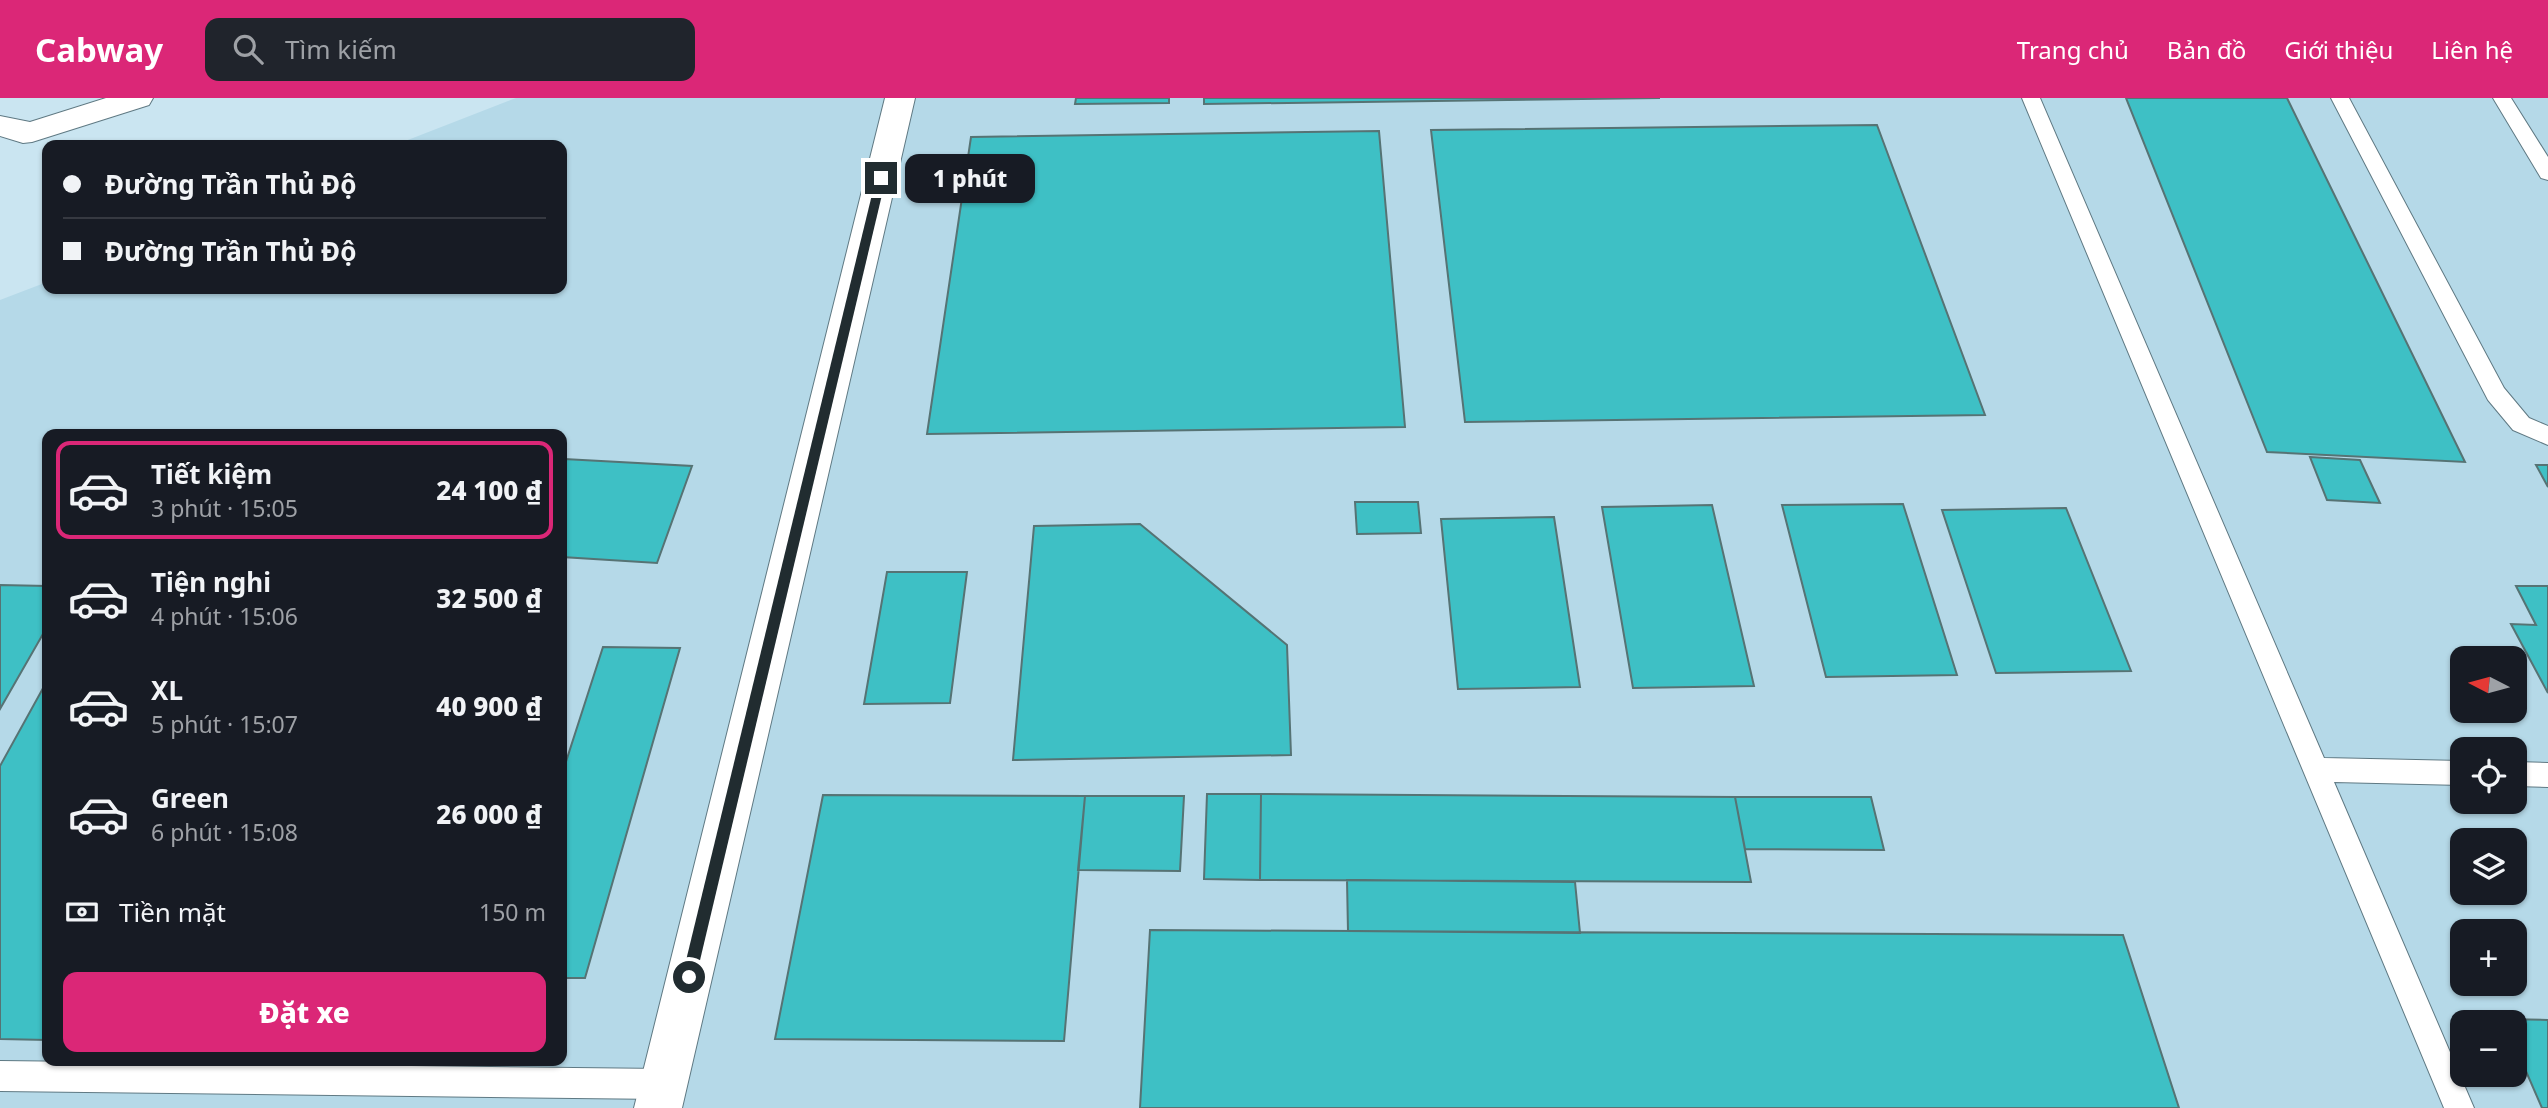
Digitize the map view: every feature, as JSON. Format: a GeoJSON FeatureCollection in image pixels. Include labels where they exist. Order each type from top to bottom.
{"type":"FeatureCollection","features":[{"type":"Feature","properties":{"kind":"street"},"geometry":{"type":"LineString","coordinates":[[0,126],[23,133],[32,132],[138,98]]}},
{"type":"Feature","properties":{"kind":"street"},"geometry":{"type":"LineString","coordinates":[[661,1096],[900,98]]}},
{"type":"Feature","properties":{"kind":"lane"},"geometry":{"type":"LineString","coordinates":[[2031,98],[2459,1108]]}},
{"type":"Feature","properties":{"kind":"lane"},"geometry":{"type":"LineString","coordinates":[[2340,98],[2496,394],[2521,424],[2548,436]]}},
{"type":"Feature","properties":{"kind":"lane"},"geometry":{"type":"LineString","coordinates":[[2502,98],[2548,173]]}},
{"type":"Feature","properties":{"kind":"lane"},"geometry":{"type":"LineString","coordinates":[[2317,770],[2450,773]]}},
{"type":"Feature","properties":{"kind":"lane"},"geometry":{"type":"LineString","coordinates":[[2527,774],[2548,775]]}},
{"type":"Feature","properties":{"kind":"lane"},"geometry":{"type":"LineString","coordinates":[[0,1076],[661,1096]]}},
{"type":"Feature","properties":{"kind":"shaded area"},"geometry":{"type":"Polygon","coordinates":[[[516,98],[2548,98],[2548,1108],[0,1108],[0,300],[42,284],[42,294],[567,294],[567,140],[408,140],[516,98]]]}},
{"type":"Feature","properties":{"kind":"building"},"geometry":{"type":"Polygon","coordinates":[[[1076,98],[1169,98],[1169,103],[1075,104],[1076,98]]]}},
{"type":"Feature","properties":{"kind":"building"},"geometry":{"type":"Polygon","coordinates":[[[1204,98],[1660,98],[1204,104],[1204,98]]]}},
{"type":"Feature","properties":{"kind":"building"},"geometry":{"type":"Polygon","coordinates":[[[2126,98],[2287,98],[2465,462],[2267,452],[2126,98]]]}},
{"type":"Feature","properties":{"kind":"building"},"geometry":{"type":"Polygon","coordinates":[[[1877,125],[1985,415],[1465,422],[1431,130],[1877,125]]]}},
{"type":"Feature","properties":{"kind":"building"},"geometry":{"type":"Polygon","coordinates":[[[1379,131],[1405,427],[927,434],[971,137],[1379,131]]]}},
{"type":"Feature","properties":{"kind":"building"},"geometry":{"type":"Polygon","coordinates":[[[2310,457],[2360,460],[2380,503],[2327,500],[2310,457]]]}},
{"type":"Feature","properties":{"kind":"building"},"geometry":{"type":"Polygon","coordinates":[[[567,459],[692,466],[657,563],[567,557],[567,459]]]}},
{"type":"Feature","properties":{"kind":"building"},"geometry":{"type":"Polygon","coordinates":[[[2536,465],[2548,465],[2548,487],[2536,465]]]}},
{"type":"Feature","properties":{"kind":"building"},"geometry":{"type":"Polygon","coordinates":[[[1355,502],[1418,502],[1421,533],[1357,534],[1355,502]]]}},
{"type":"Feature","properties":{"kind":"building"},"geometry":{"type":"Polygon","coordinates":[[[1903,504],[1957,675],[1826,677],[1782,505],[1903,504]]]}},
{"type":"Feature","properties":{"kind":"building"},"geometry":{"type":"Polygon","coordinates":[[[1712,505],[1754,686],[1633,688],[1602,507],[1712,505]]]}},
{"type":"Feature","properties":{"kind":"building"},"geometry":{"type":"Polygon","coordinates":[[[2066,508],[2131,671],[1996,673],[1942,510],[2066,508]]]}},
{"type":"Feature","properties":{"kind":"building"},"geometry":{"type":"Polygon","coordinates":[[[1554,517],[1580,687],[1458,689],[1441,519],[1554,517]]]}},
{"type":"Feature","properties":{"kind":"building"},"geometry":{"type":"Polygon","coordinates":[[[1140,524],[1287,645],[1291,755],[1013,760],[1034,526],[1140,524]]]}},
{"type":"Feature","properties":{"kind":"building"},"geometry":{"type":"Polygon","coordinates":[[[887,572],[967,572],[950,703],[864,704],[887,572]]]}},
{"type":"Feature","properties":{"kind":"building"},"geometry":{"type":"Polygon","coordinates":[[[0,585],[42,586],[42,636],[0,709],[0,585]]]}},
{"type":"Feature","properties":{"kind":"building"},"geometry":{"type":"Polygon","coordinates":[[[2516,586],[2548,586],[2548,693],[2527,654],[2527,646],[2523,646],[2511,624],[2536,625],[2516,586]]]}},
{"type":"Feature","properties":{"kind":"building"},"geometry":{"type":"Polygon","coordinates":[[[603,647],[680,648],[585,978],[567,978],[567,759],[603,647]]]}},
{"type":"Feature","properties":{"kind":"building"},"geometry":{"type":"Polygon","coordinates":[[[42,690],[42,1040],[0,1039],[0,766],[42,690]]]}},
{"type":"Feature","properties":{"kind":"building"},"geometry":{"type":"Polygon","coordinates":[[[1207,794],[1261,794],[1260,880],[1204,879],[1207,794]]]}},
{"type":"Feature","properties":{"kind":"building"},"geometry":{"type":"Polygon","coordinates":[[[1261,794],[1735,797],[1751,882],[1260,880],[1261,794]]]}},
{"type":"Feature","properties":{"kind":"building"},"geometry":{"type":"Polygon","coordinates":[[[823,795],[1085,796],[1064,1041],[775,1039],[823,795]]]}},
{"type":"Feature","properties":{"kind":"building"},"geometry":{"type":"Polygon","coordinates":[[[1085,796],[1184,796],[1180,871],[1078,870],[1085,796]]]}},
{"type":"Feature","properties":{"kind":"building"},"geometry":{"type":"Polygon","coordinates":[[[1735,797],[1871,797],[1884,850],[1745,849],[1735,797]]]}},
{"type":"Feature","properties":{"kind":"building"},"geometry":{"type":"Polygon","coordinates":[[[1347,880],[1575,882],[1580,933],[1348,931],[1347,880]]]}},
{"type":"Feature","properties":{"kind":"building"},"geometry":{"type":"Polygon","coordinates":[[[1150,930],[2123,935],[2179,1108],[1140,1108],[1150,930]]]}},
{"type":"Feature","properties":{"kind":"building"},"geometry":{"type":"Polygon","coordinates":[[[2527,1020],[2548,1020],[2548,1108],[2542,1108],[2527,1074],[2527,1020]]]}},
{"type":"Feature","properties":{"kind":"route"},"geometry":{"type":"LineString","coordinates":[[689,977],[881,178]]}}]}
